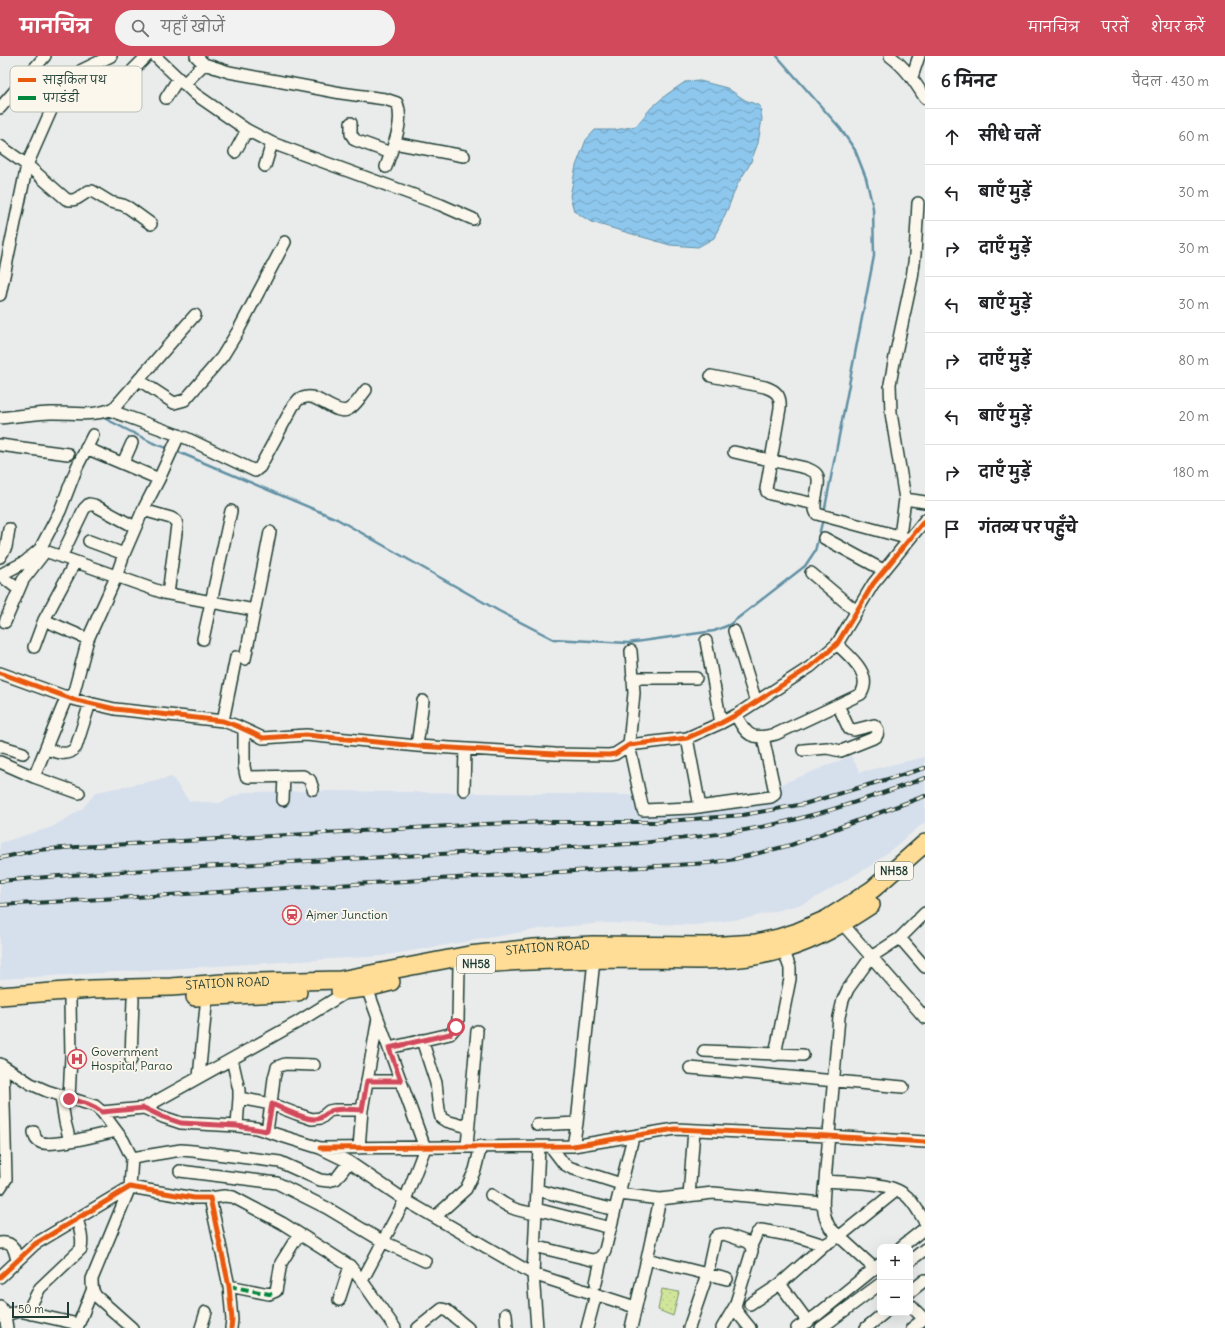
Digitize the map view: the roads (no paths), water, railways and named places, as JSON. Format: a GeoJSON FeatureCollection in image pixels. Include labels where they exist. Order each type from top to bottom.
{"type":"FeatureCollection","features":[{"type":"Feature","properties":{"kind":"highway","name":"STATION ROAD"},"geometry":{"type":"LineString","coordinates":[[0,1007],[70,1001],[349,990],[367,988],[459,966],[504,962],[725,960],[749,957],[806,942],[832,930],[873,903],[882,889],[925,843]]}},
{"type":"Feature","properties":{"kind":"highway","name":"STATION ROAD"},"geometry":{"type":"LineString","coordinates":[[0,996],[73,990],[171,988],[223,983],[340,980],[469,955],[556,946],[708,946],[756,943],[796,932],[827,919],[850,906],[873,889],[882,889],[925,857]]}},
{"type":"Feature","properties":{"kind":"highway"},"geometry":{"type":"LineString","coordinates":[[0,1002],[16,998],[56,994],[354,982],[374,979],[447,961],[535,951],[576,948],[712,950],[749,947],[769,944],[807,932],[834,918],[882,889]]}},
{"type":"Feature","properties":{"kind":"highway"},"geometry":{"type":"LineString","coordinates":[[0,1007],[19,1001],[48,999],[364,985],[462,962],[518,957],[594,954],[716,955],[743,953],[784,945],[807,937],[829,925],[882,889]]}},
{"type":"Feature","properties":{"kind":"street"},"geometry":{"type":"LineString","coordinates":[[36,66],[44,56]]}},
{"type":"Feature","properties":{"kind":"street"},"geometry":{"type":"LineString","coordinates":[[90,66],[110,56]]}},
{"type":"Feature","properties":{"kind":"street"},"geometry":{"type":"LineString","coordinates":[[137,66],[147,56]]}},
{"type":"Feature","properties":{"kind":"street"},"geometry":{"type":"LineString","coordinates":[[155,56],[195,94],[248,130],[272,143],[441,205],[473,219]]}},
{"type":"Feature","properties":{"kind":"street"},"geometry":{"type":"LineString","coordinates":[[196,56],[204,64],[229,72],[341,93],[385,99],[397,103],[400,120],[386,167]]}},
{"type":"Feature","properties":{"kind":"street"},"geometry":{"type":"LineString","coordinates":[[890,56],[901,64],[925,98]]}},
{"type":"Feature","properties":{"kind":"street"},"geometry":{"type":"LineString","coordinates":[[912,78],[919,56]]}},
{"type":"Feature","properties":{"kind":"street"},"geometry":{"type":"LineString","coordinates":[[166,98],[181,81],[204,64]]}},
{"type":"Feature","properties":{"kind":"street"},"geometry":{"type":"LineString","coordinates":[[0,108],[10,96]]}},
{"type":"Feature","properties":{"kind":"street"},"geometry":{"type":"LineString","coordinates":[[0,294],[27,165],[50,112]]}},
{"type":"Feature","properties":{"kind":"street"},"geometry":{"type":"LineString","coordinates":[[351,123],[351,134],[355,140],[392,148],[464,156]]}},
{"type":"Feature","properties":{"kind":"street"},"geometry":{"type":"LineString","coordinates":[[235,152],[248,130]]}},
{"type":"Feature","properties":{"kind":"street"},"geometry":{"type":"LineString","coordinates":[[265,166],[272,143]]}},
{"type":"Feature","properties":{"kind":"street"},"geometry":{"type":"LineString","coordinates":[[0,146],[27,165],[66,199],[77,199],[89,190],[110,202],[129,208],[151,224]]}},
{"type":"Feature","properties":{"kind":"street"},"geometry":{"type":"LineString","coordinates":[[905,537],[905,499],[891,413],[890,384],[912,278],[918,203]]}},
{"type":"Feature","properties":{"kind":"street"},"geometry":{"type":"LineString","coordinates":[[139,380],[174,403],[185,400],[222,357],[238,331],[285,242]]}},
{"type":"Feature","properties":{"kind":"street"},"geometry":{"type":"LineString","coordinates":[[0,418],[48,413],[89,413],[109,410],[115,407],[195,314]]}},
{"type":"Feature","properties":{"kind":"street"},"geometry":{"type":"LineString","coordinates":[[711,376],[774,390],[781,400],[766,483],[767,492],[816,509],[829,518],[905,537]]}},
{"type":"Feature","properties":{"kind":"street"},"geometry":{"type":"LineString","coordinates":[[109,410],[179,435],[255,471],[260,467],[293,406],[299,399],[312,397],[338,410],[346,410],[357,402],[366,390]]}},
{"type":"Feature","properties":{"kind":"street"},"geometry":{"type":"LineString","coordinates":[[5,622],[18,590],[43,550],[77,467],[93,435]]}},
{"type":"Feature","properties":{"kind":"street"},"geometry":{"type":"LineString","coordinates":[[34,777],[70,698],[88,639],[116,577],[142,510],[159,479],[179,435]]}},
{"type":"Feature","properties":{"kind":"street"},"geometry":{"type":"LineString","coordinates":[[123,463],[132,443]]}},
{"type":"Feature","properties":{"kind":"street"},"geometry":{"type":"LineString","coordinates":[[0,445],[68,454]]}},
{"type":"Feature","properties":{"kind":"street"},"geometry":{"type":"LineString","coordinates":[[86,448],[159,479]]}},
{"type":"Feature","properties":{"kind":"street"},"geometry":{"type":"LineString","coordinates":[[734,452],[806,468],[814,472],[818,480],[816,509]]}},
{"type":"Feature","properties":{"kind":"street"},"geometry":{"type":"LineString","coordinates":[[905,499],[925,502]]}},
{"type":"Feature","properties":{"kind":"street"},"geometry":{"type":"LineString","coordinates":[[61,557],[84,508],[89,504],[94,505],[135,527]]}},
{"type":"Feature","properties":{"kind":"street"},"geometry":{"type":"LineString","coordinates":[[142,510],[171,518],[176,521],[177,525],[168,594]]}},
{"type":"Feature","properties":{"kind":"street"},"geometry":{"type":"LineString","coordinates":[[203,638],[231,511]]}},
{"type":"Feature","properties":{"kind":"street"},"geometry":{"type":"LineString","coordinates":[[0,674],[70,698],[114,709],[223,721],[263,738],[306,735],[417,746],[555,754],[609,755],[615,754],[629,745],[687,738],[736,715],[810,667],[837,644],[873,584],[905,537],[925,520]]}},
{"type":"Feature","properties":{"kind":"street"},"geometry":{"type":"LineString","coordinates":[[0,557],[6,547],[9,529]]}},
{"type":"Feature","properties":{"kind":"street"},"geometry":{"type":"LineString","coordinates":[[223,721],[254,610],[270,532]]}},
{"type":"Feature","properties":{"kind":"street"},"geometry":{"type":"LineString","coordinates":[[824,538],[883,570]]}},
{"type":"Feature","properties":{"kind":"street"},"geometry":{"type":"LineString","coordinates":[[89,541],[124,554]]}},
{"type":"Feature","properties":{"kind":"street"},"geometry":{"type":"LineString","coordinates":[[43,550],[116,577],[168,594],[254,610]]}},
{"type":"Feature","properties":{"kind":"street"},"geometry":{"type":"LineString","coordinates":[[18,590],[0,575],[25,562],[43,550]]}},
{"type":"Feature","properties":{"kind":"street"},"geometry":{"type":"LineString","coordinates":[[34,647],[44,620],[75,562]]}},
{"type":"Feature","properties":{"kind":"street"},"geometry":{"type":"LineString","coordinates":[[812,573],[856,611]]}},
{"type":"Feature","properties":{"kind":"street"},"geometry":{"type":"LineString","coordinates":[[44,620],[88,639]]}},
{"type":"Feature","properties":{"kind":"street"},"geometry":{"type":"LineString","coordinates":[[734,631],[756,702]]}},
{"type":"Feature","properties":{"kind":"street"},"geometry":{"type":"LineString","coordinates":[[706,641],[721,723]]}},
{"type":"Feature","properties":{"kind":"street"},"geometry":{"type":"LineString","coordinates":[[736,715],[743,729],[747,733],[753,736],[763,737],[776,734],[861,694],[864,688],[864,681],[859,667],[837,644]]}},
{"type":"Feature","properties":{"kind":"street"},"geometry":{"type":"LineString","coordinates":[[631,651],[634,693],[629,745],[643,810],[647,811],[700,807],[771,797],[774,795],[774,792],[763,737]]}},
{"type":"Feature","properties":{"kind":"street"},"geometry":{"type":"LineString","coordinates":[[632,678],[696,678]]}},
{"type":"Feature","properties":{"kind":"street"},"geometry":{"type":"LineString","coordinates":[[417,746],[423,702]]}},
{"type":"Feature","properties":{"kind":"street"},"geometry":{"type":"LineString","coordinates":[[46,749],[65,754],[69,754],[73,751],[76,747],[90,703]]}},
{"type":"Feature","properties":{"kind":"street"},"geometry":{"type":"LineString","coordinates":[[803,750],[827,748],[841,751],[876,737],[878,733],[877,728],[874,725],[854,730],[849,728],[838,705]]}},
{"type":"Feature","properties":{"kind":"street"},"geometry":{"type":"LineString","coordinates":[[244,730],[244,766],[246,776],[303,776],[310,780],[313,789]]}},
{"type":"Feature","properties":{"kind":"street"},"geometry":{"type":"LineString","coordinates":[[687,738],[700,807]]}},
{"type":"Feature","properties":{"kind":"street"},"geometry":{"type":"LineString","coordinates":[[0,746],[23,754]]}},
{"type":"Feature","properties":{"kind":"street"},"geometry":{"type":"LineString","coordinates":[[464,790],[465,749]]}},
{"type":"Feature","properties":{"kind":"street"},"geometry":{"type":"LineString","coordinates":[[0,762],[34,777],[79,793]]}},
{"type":"Feature","properties":{"kind":"street"},"geometry":{"type":"LineString","coordinates":[[283,800],[284,776]]}},
{"type":"Feature","properties":{"kind":"street"},"geometry":{"type":"LineString","coordinates":[[797,1328],[813,1319],[877,1266],[830,1228],[826,1220],[823,1203],[840,1016],[848,989],[871,957],[900,938],[925,913]]}},
{"type":"Feature","properties":{"kind":"street"},"geometry":{"type":"LineString","coordinates":[[847,928],[925,1018]]}},
{"type":"Feature","properties":{"kind":"street"},"geometry":{"type":"LineString","coordinates":[[900,938],[925,967]]}},
{"type":"Feature","properties":{"kind":"street"},"geometry":{"type":"LineString","coordinates":[[775,1055],[790,979],[790,968],[783,949]]}},
{"type":"Feature","properties":{"kind":"street"},"geometry":{"type":"LineString","coordinates":[[573,1146],[577,1123],[594,960]]}},
{"type":"Feature","properties":{"kind":"street"},"geometry":{"type":"LineString","coordinates":[[389,1048],[450,1034],[456,1027],[458,1020],[459,966]]}},
{"type":"Feature","properties":{"kind":"street"},"geometry":{"type":"LineString","coordinates":[[362,1280],[405,1200],[425,1148],[367,988]]}},
{"type":"Feature","properties":{"kind":"street"},"geometry":{"type":"LineString","coordinates":[[102,1112],[144,1108],[298,1022],[349,990]]}},
{"type":"Feature","properties":{"kind":"street"},"geometry":{"type":"LineString","coordinates":[[199,1077],[207,996]]}},
{"type":"Feature","properties":{"kind":"street"},"geometry":{"type":"LineString","coordinates":[[131,1060],[133,999]]}},
{"type":"Feature","properties":{"kind":"street"},"geometry":{"type":"LineString","coordinates":[[70,1001],[71,1056],[65,1098],[65,1122],[70,1141]]}},
{"type":"Feature","properties":{"kind":"street"},"geometry":{"type":"LineString","coordinates":[[359,1148],[362,1110],[378,1018]]}},
{"type":"Feature","properties":{"kind":"street"},"geometry":{"type":"LineString","coordinates":[[467,1146],[477,1031]]}},
{"type":"Feature","properties":{"kind":"street"},"geometry":{"type":"LineString","coordinates":[[422,1040],[436,1083],[440,1114],[446,1121],[468,1128]]}},
{"type":"Feature","properties":{"kind":"street"},"geometry":{"type":"LineString","coordinates":[[704,1050],[775,1055],[803,1055]]}},
{"type":"Feature","properties":{"kind":"street"},"geometry":{"type":"LineString","coordinates":[[232,1059],[239,1098],[237,1126]]}},
{"type":"Feature","properties":{"kind":"street"},"geometry":{"type":"LineString","coordinates":[[267,1131],[272,1104],[274,1078],[277,1067],[284,1064],[314,1065]]}},
{"type":"Feature","properties":{"kind":"street"},"geometry":{"type":"LineString","coordinates":[[2,1065],[31,1084],[65,1098],[85,1102],[94,1106],[102,1112],[116,1130],[132,1158],[130,1187],[92,1279],[92,1291],[78,1326],[31,1314],[2,1311],[8,1328]]}},
{"type":"Feature","properties":{"kind":"street"},"geometry":{"type":"LineString","coordinates":[[0,1188],[6,1179],[3,1159],[2,1065]]}},
{"type":"Feature","properties":{"kind":"street"},"geometry":{"type":"LineString","coordinates":[[690,1068],[903,1087]]}},
{"type":"Feature","properties":{"kind":"street"},"geometry":{"type":"LineString","coordinates":[[367,1081],[401,1081]]}},
{"type":"Feature","properties":{"kind":"street"},"geometry":{"type":"LineString","coordinates":[[239,1098],[272,1104],[297,1114],[316,1119],[321,1118],[329,1111],[334,1110],[362,1110]]}},
{"type":"Feature","properties":{"kind":"street"},"geometry":{"type":"LineString","coordinates":[[144,1108],[163,1117],[181,1123],[237,1126],[267,1131],[320,1148],[350,1162],[405,1200],[533,1274],[635,1307]]}},
{"type":"Feature","properties":{"kind":"street"},"geometry":{"type":"LineString","coordinates":[[537,1125],[577,1123]]}},
{"type":"Feature","properties":{"kind":"street"},"geometry":{"type":"LineString","coordinates":[[320,1148],[573,1146],[675,1129],[925,1142]]}},
{"type":"Feature","properties":{"kind":"street"},"geometry":{"type":"LineString","coordinates":[[34,1132],[35,1138],[38,1142],[43,1143],[70,1141],[116,1130]]}},
{"type":"Feature","properties":{"kind":"street"},"geometry":{"type":"LineString","coordinates":[[689,1196],[694,1130]]}},
{"type":"Feature","properties":{"kind":"street"},"geometry":{"type":"LineString","coordinates":[[596,1282],[634,1137]]}},
{"type":"Feature","properties":{"kind":"street"},"geometry":{"type":"LineString","coordinates":[[435,1217],[466,1190],[475,1170],[481,1146]]}},
{"type":"Feature","properties":{"kind":"street"},"geometry":{"type":"LineString","coordinates":[[537,1328],[533,1274],[539,1147]]}},
{"type":"Feature","properties":{"kind":"street"},"geometry":{"type":"LineString","coordinates":[[551,1147],[564,1164],[571,1168],[620,1189],[660,1199],[713,1193],[823,1203]]}},
{"type":"Feature","properties":{"kind":"street"},"geometry":{"type":"LineString","coordinates":[[132,1158],[181,1150],[194,1151],[280,1162],[320,1180],[328,1181],[336,1179],[350,1162]]}},
{"type":"Feature","properties":{"kind":"street"},"geometry":{"type":"LineString","coordinates":[[180,1171],[277,1183],[327,1208],[382,1241],[425,1261]]}},
{"type":"Feature","properties":{"kind":"street"},"geometry":{"type":"LineString","coordinates":[[825,1181],[882,1186],[897,1190],[906,1195],[925,1222]]}},
{"type":"Feature","properties":{"kind":"street"},"geometry":{"type":"LineString","coordinates":[[0,1277],[35,1244],[130,1187],[194,1198],[224,1196],[233,1197],[299,1234],[350,1266],[362,1280],[395,1328]]}},
{"type":"Feature","properties":{"kind":"street"},"geometry":{"type":"LineString","coordinates":[[537,1190],[615,1210]]}},
{"type":"Feature","properties":{"kind":"street"},"geometry":{"type":"LineString","coordinates":[[750,1304],[780,1284],[824,1245],[840,1236],[897,1190]]}},
{"type":"Feature","properties":{"kind":"street"},"geometry":{"type":"LineString","coordinates":[[492,1195],[508,1207],[516,1210],[536,1212],[611,1228]]}},
{"type":"Feature","properties":{"kind":"street"},"geometry":{"type":"LineString","coordinates":[[210,1198],[229,1286],[232,1320],[230,1328]]}},
{"type":"Feature","properties":{"kind":"street"},"geometry":{"type":"LineString","coordinates":[[631,1328],[648,1259],[660,1199]]}},
{"type":"Feature","properties":{"kind":"street"},"geometry":{"type":"LineString","coordinates":[[31,1314],[32,1302],[40,1288],[81,1249],[81,1233],[77,1219]]}},
{"type":"Feature","properties":{"kind":"street"},"geometry":{"type":"LineString","coordinates":[[905,1244],[925,1228]]}},
{"type":"Feature","properties":{"kind":"street"},"geometry":{"type":"LineString","coordinates":[[750,1246],[758,1232],[761,1230],[799,1237],[824,1245]]}},
{"type":"Feature","properties":{"kind":"street"},"geometry":{"type":"LineString","coordinates":[[229,1286],[269,1294],[276,1291],[281,1263],[299,1234]]}},
{"type":"Feature","properties":{"kind":"street"},"geometry":{"type":"LineString","coordinates":[[689,1328],[707,1275],[715,1238],[718,1235],[724,1234],[747,1242],[752,1252],[736,1306],[722,1328]]}},
{"type":"Feature","properties":{"kind":"street"},"geometry":{"type":"LineString","coordinates":[[0,1243],[9,1243],[12,1245],[17,1261]]}},
{"type":"Feature","properties":{"kind":"street"},"geometry":{"type":"LineString","coordinates":[[534,1246],[592,1260],[598,1260],[602,1256]]}},
{"type":"Feature","properties":{"kind":"street"},"geometry":{"type":"LineString","coordinates":[[913,1259],[925,1249]]}},
{"type":"Feature","properties":{"kind":"street"},"geometry":{"type":"LineString","coordinates":[[648,1259],[727,1279]]}},
{"type":"Feature","properties":{"kind":"street"},"geometry":{"type":"LineString","coordinates":[[339,1300],[350,1266]]}},
{"type":"Feature","properties":{"kind":"street"},"geometry":{"type":"LineString","coordinates":[[913,1290],[925,1280]]}},
{"type":"Feature","properties":{"kind":"street"},"geometry":{"type":"LineString","coordinates":[[780,1284],[821,1328],[877,1286]]}},
{"type":"Feature","properties":{"kind":"street"},"geometry":{"type":"LineString","coordinates":[[92,1291],[132,1328]]}},
{"type":"Feature","properties":{"kind":"street"},"geometry":{"type":"LineString","coordinates":[[587,1328],[596,1294]]}},
{"type":"Feature","properties":{"kind":"street"},"geometry":{"type":"LineString","coordinates":[[736,1306],[737,1312],[750,1328]]}},
{"type":"Feature","properties":{"kind":"street"},"geometry":{"type":"LineString","coordinates":[[912,1328],[925,1319],[913,1308]]}},
{"type":"Feature","properties":{"kind":"street"},"geometry":{"type":"LineString","coordinates":[[418,1328],[442,1309],[446,1310],[464,1326]]}},
{"type":"Feature","properties":{"kind":"street"},"geometry":{"type":"LineString","coordinates":[[201,1328],[206,1312]]}},
{"type":"Feature","properties":{"kind":"street"},"geometry":{"type":"LineString","coordinates":[[506,1314],[507,1328]]}},
{"type":"Feature","properties":{"kind":"street"},"geometry":{"type":"LineString","coordinates":[[866,1328],[880,1316]]}},
{"type":"Feature","properties":{"kind":"water"},"geometry":{"type":"Polygon","coordinates":[[[700,81],[727,88],[745,100],[760,106],[762,119],[758,143],[750,164],[737,185],[714,238],[698,247],[670,245],[591,222],[574,211],[570,196],[576,166],[586,140],[595,130],[615,130],[636,126],[651,108],[666,95],[685,82],[700,81]]]}},
{"type":"Feature","properties":{"kind":"waterway"},"geometry":{"type":"LineString","coordinates":[[777,56],[840,128],[855,150],[866,178],[873,208],[874,256],[824,513]]}},
{"type":"Feature","properties":{"kind":"waterway"},"geometry":{"type":"LineString","coordinates":[[100,416],[153,443],[169,449]]}},
{"type":"Feature","properties":{"kind":"waterway"},"geometry":{"type":"LineString","coordinates":[[176,451],[337,519],[499,611],[553,639],[628,643],[714,631],[729,625],[805,566],[815,551],[823,519]]}},
{"type":"Feature","properties":{"kind":"railway"},"geometry":{"type":"LineString","coordinates":[[0,858],[37,850],[77,847],[485,824],[548,822],[655,822],[743,815],[804,804],[925,768]]}},
{"type":"Feature","properties":{"kind":"railway"},"geometry":{"type":"LineString","coordinates":[[0,881],[162,869],[629,844],[722,834],[790,821],[827,811],[925,778]]}},
{"type":"Feature","properties":{"kind":"railway"},"geometry":{"type":"LineString","coordinates":[[0,905],[709,863],[735,859],[791,845],[925,796]]}},
{"type":"Feature","properties":{"kind":"place","name":"Ajmer Junction"},"geometry":{"type":"Point","coordinates":[292,915]}},
{"type":"Feature","properties":{"kind":"place","name":"Government Hospital, Parao"},"geometry":{"type":"Point","coordinates":[77,1059]}}]}
